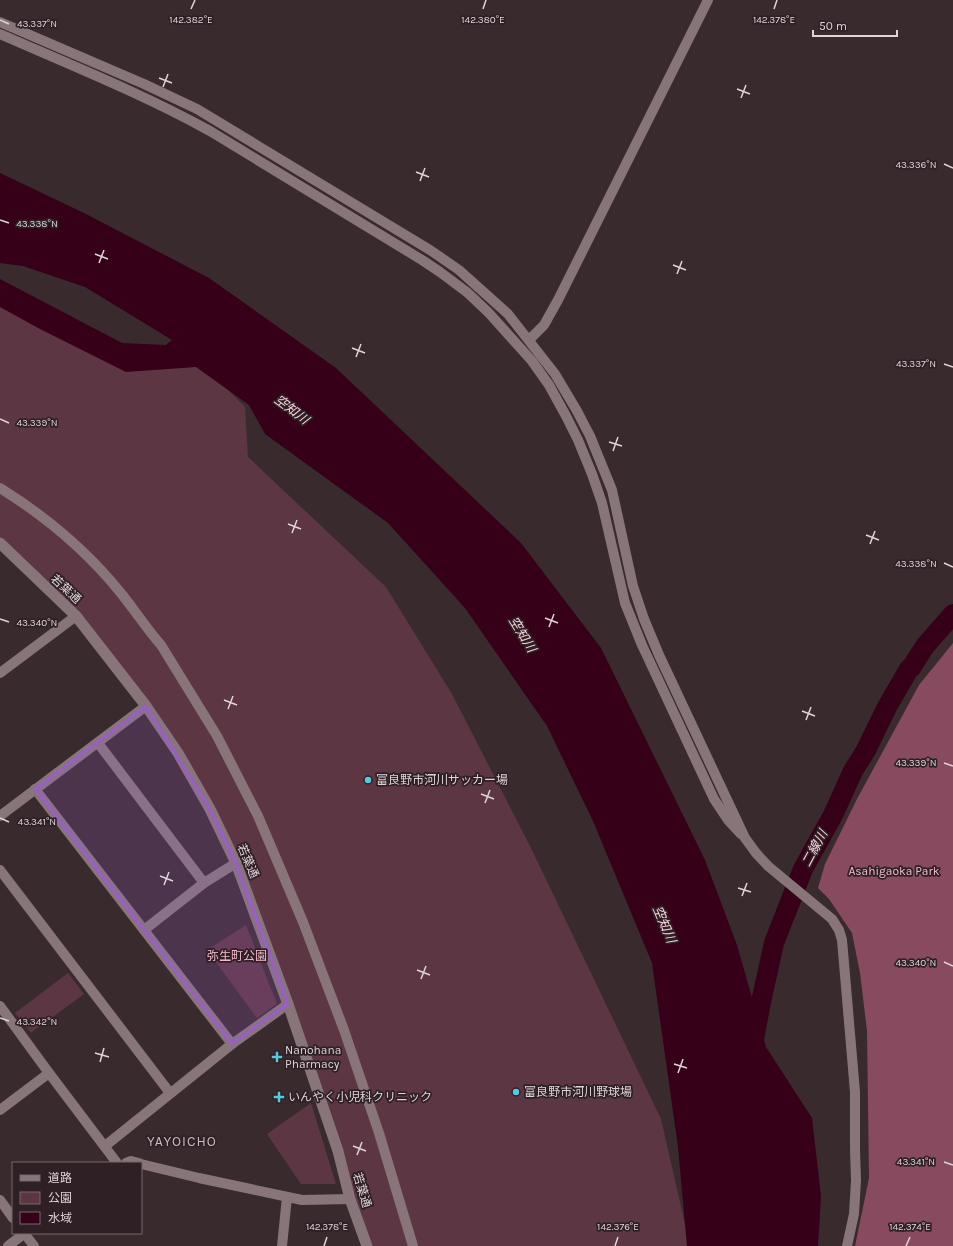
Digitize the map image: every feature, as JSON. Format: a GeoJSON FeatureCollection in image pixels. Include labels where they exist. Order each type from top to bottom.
{"type":"FeatureCollection","features":[{"type":"Feature","properties":{"kind":"street"},"geometry":{"type":"LineString","coordinates":[[529,340],[544,325],[558,300],[708,0]]}},
{"type":"Feature","properties":{"kind":"street"},"geometry":{"type":"LineString","coordinates":[[0,22],[144,84],[197,109],[430,250],[459,270],[508,314],[555,374],[593,442],[612,490],[633,586],[644,619],[659,655],[745,838],[756,853],[780,876],[824,911],[839,930],[842,940],[855,1092],[856,1180],[854,1214],[847,1246]]}},
{"type":"Feature","properties":{"kind":"street"},"geometry":{"type":"LineString","coordinates":[[0,34],[149,99],[210,131],[422,260],[468,294],[508,332],[532,361],[549,385],[578,440],[602,503],[623,595],[639,638],[714,799],[728,820],[745,838]]}},
{"type":"Feature","properties":{"kind":"street"},"geometry":{"type":"LineString","coordinates":[[0,488],[18,499],[85,552],[120,592],[161,645],[217,736],[258,816],[306,929],[344,1030],[413,1246]]}},
{"type":"Feature","properties":{"kind":"street","name":"若葉通"},"geometry":{"type":"LineString","coordinates":[[0,544],[76,616],[146,706],[178,753],[210,809],[236,864],[288,1004],[338,1151],[350,1200],[367,1246]]}},
{"type":"Feature","properties":{"kind":"street"},"geometry":{"type":"LineString","coordinates":[[0,673],[76,616]]}},
{"type":"Feature","properties":{"kind":"street"},"geometry":{"type":"LineString","coordinates":[[0,816],[146,706]]}},
{"type":"Feature","properties":{"kind":"street"},"geometry":{"type":"LineString","coordinates":[[98,743],[204,883]]}},
{"type":"Feature","properties":{"kind":"street"},"geometry":{"type":"LineString","coordinates":[[35,789],[232,1044]]}},
{"type":"Feature","properties":{"kind":"street"},"geometry":{"type":"LineString","coordinates":[[144,930],[204,883],[236,864]]}},
{"type":"Feature","properties":{"kind":"street"},"geometry":{"type":"LineString","coordinates":[[0,870],[170,1093]]}},
{"type":"Feature","properties":{"kind":"street"},"geometry":{"type":"LineString","coordinates":[[105,1146],[232,1044],[288,1004]]}},
{"type":"Feature","properties":{"kind":"street"},"geometry":{"type":"LineString","coordinates":[[0,1006],[49,1074],[116,1162]]}},
{"type":"Feature","properties":{"kind":"street"},"geometry":{"type":"LineString","coordinates":[[0,1110],[49,1074]]}},
{"type":"Feature","properties":{"kind":"street"},"geometry":{"type":"LineString","coordinates":[[142,1164],[199,1178],[302,1200],[350,1200]]}},
{"type":"Feature","properties":{"kind":"street"},"geometry":{"type":"LineString","coordinates":[[282,1246],[287,1197]]}},
{"type":"Feature","properties":{"kind":"street"},"geometry":{"type":"LineString","coordinates":[[0,1200],[12,1217]]}},
{"type":"Feature","properties":{"kind":"street"},"geometry":{"type":"LineString","coordinates":[[8,1246],[24,1234]]}},
{"type":"Feature","properties":{"kind":"street"},"geometry":{"type":"LineString","coordinates":[[26,1234],[34,1246]]}},
{"type":"Feature","properties":{"kind":"highlighted area"},"geometry":{"type":"Polygon","coordinates":[[[146,706],[210,809],[236,863],[288,1004],[232,1044],[35,789],[146,706]]]}},
{"type":"Feature","properties":{"kind":"green space"},"geometry":{"type":"Polygon","coordinates":[[[0,303],[126,361],[196,358],[245,407],[248,457],[386,587],[452,694],[531,848],[661,1119],[690,1246],[367,1246],[236,863],[178,753],[76,616],[0,543],[0,303]]]}},
{"type":"Feature","properties":{"kind":"green space","name":"Asahigaoka Park"},"geometry":{"type":"Polygon","coordinates":[[[953,643],[953,1246],[855,1246],[869,1178],[867,1031],[860,973],[852,933],[829,899],[818,888],[825,864],[857,799],[919,685],[953,643]]]}},
{"type":"Feature","properties":{"kind":"green space","name":"弥生町公園"},"geometry":{"type":"Polygon","coordinates":[[[246,925],[277,1004],[257,1018],[207,950],[246,925]]]}},
{"type":"Feature","properties":{"kind":"green space"},"geometry":{"type":"Polygon","coordinates":[[[68,973],[84,994],[31,1033],[15,1013],[68,973]]]}},
{"type":"Feature","properties":{"kind":"green space"},"geometry":{"type":"Polygon","coordinates":[[[311,1103],[336,1184],[301,1184],[267,1134],[311,1103]]]}},
{"type":"Feature","properties":{"kind":"water","name":"空知川"},"geometry":{"type":"Polygon","coordinates":[[[0,173],[84,213],[209,278],[336,368],[521,543],[601,648],[705,860],[737,945],[766,1047],[812,1118],[821,1196],[818,1246],[687,1246],[678,1147],[652,963],[593,821],[547,726],[465,608],[388,523],[265,434],[249,405],[196,367],[126,372],[40,329],[0,307],[0,279],[122,343],[166,345],[172,340],[85,287],[23,266],[0,263],[0,173]]]}},
{"type":"Feature","properties":{"kind":"waterway","name":"二線川"},"geometry":{"type":"LineString","coordinates":[[753,1044],[774,943],[803,869],[833,815],[853,771],[866,750],[887,707],[909,669],[925,646],[953,614]]}},
{"type":"Feature","properties":{"kind":"place","name":"富良野市河川サッカー場"},"geometry":{"type":"Point","coordinates":[368,780]}},
{"type":"Feature","properties":{"kind":"place","name":"Nanohana Pharmacy"},"geometry":{"type":"Point","coordinates":[277,1057]}},
{"type":"Feature","properties":{"kind":"place","name":"富良野市河川野球場"},"geometry":{"type":"Point","coordinates":[516,1092]}},
{"type":"Feature","properties":{"kind":"place","name":"いんやく小児科クリニック"},"geometry":{"type":"Point","coordinates":[279,1097]}},
{"type":"Feature","properties":{"kind":"district","name":"YAYOICHO"},"geometry":{"type":"Point","coordinates":[182,1141]}}]}
